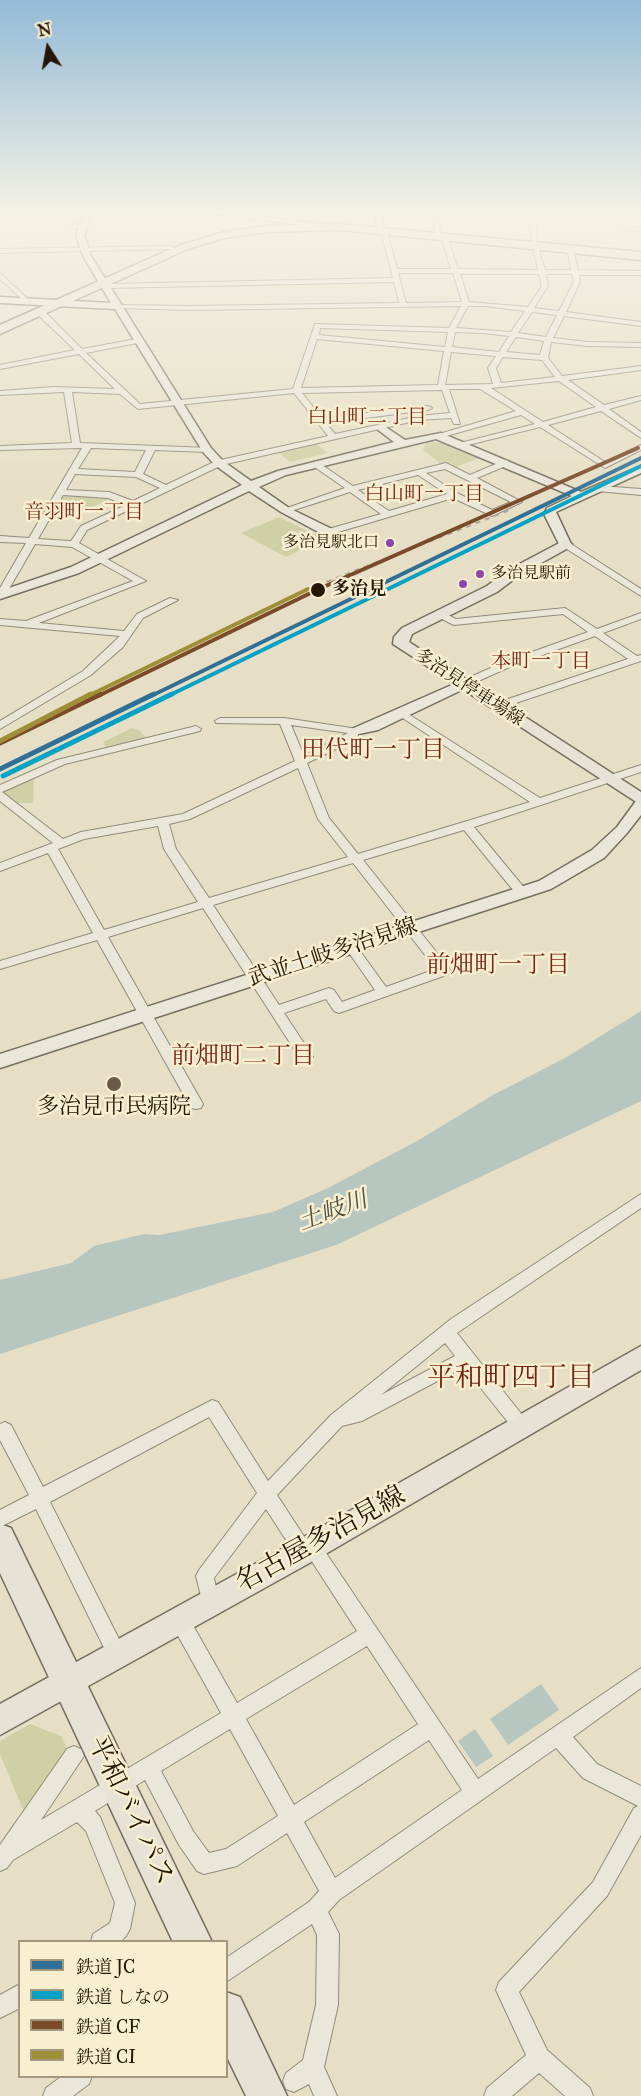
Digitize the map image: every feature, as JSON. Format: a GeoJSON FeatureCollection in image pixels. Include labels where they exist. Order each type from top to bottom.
{"type":"FeatureCollection","features":[{"type":"Feature","properties":{"kind":"highway"},"geometry":{"type":"LineString","coordinates":[[0,325],[37,310]]}},
{"type":"Feature","properties":{"kind":"highway"},"geometry":{"type":"LineString","coordinates":[[0,330],[43,310]]}},
{"type":"Feature","properties":{"kind":"highway","name":"平和バイパス"},"geometry":{"type":"LineString","coordinates":[[0,1539],[66,1681],[194,1940]]}},
{"type":"Feature","properties":{"kind":"highway"},"geometry":{"type":"LineString","coordinates":[[228,2014],[280,2089]]}},
{"type":"Feature","properties":{"kind":"main road","name":"多治見停車場線"},"geometry":{"type":"LineString","coordinates":[[565,544],[513,573],[492,589],[407,631],[402,637],[401,644],[608,778],[641,802]]}},
{"type":"Feature","properties":{"kind":"main road","name":"名古屋多治見線"},"geometry":{"type":"LineString","coordinates":[[0,1720],[66,1681],[307,1549],[641,1357]]}},
{"type":"Feature","properties":{"kind":"street"},"geometry":{"type":"LineString","coordinates":[[120,310],[207,450],[219,463],[285,510],[328,532],[454,495]]}},
{"type":"Feature","properties":{"kind":"street"},"geometry":{"type":"LineString","coordinates":[[296,391],[322,310]]}},
{"type":"Feature","properties":{"kind":"street"},"geometry":{"type":"LineString","coordinates":[[461,429],[443,388],[452,330],[463,310]]}},
{"type":"Feature","properties":{"kind":"street"},"geometry":{"type":"LineString","coordinates":[[498,387],[492,368],[529,310]]}},
{"type":"Feature","properties":{"kind":"street"},"geometry":{"type":"LineString","coordinates":[[537,310],[641,324]]}},
{"type":"Feature","properties":{"kind":"street"},"geometry":{"type":"LineString","coordinates":[[564,310],[543,352],[544,358],[562,379],[639,432]]}},
{"type":"Feature","properties":{"kind":"street"},"geometry":{"type":"LineString","coordinates":[[40,312],[138,407],[296,391],[498,387],[641,368]]}},
{"type":"Feature","properties":{"kind":"street"},"geometry":{"type":"LineString","coordinates":[[318,326],[452,330],[641,345]]}},
{"type":"Feature","properties":{"kind":"street"},"geometry":{"type":"LineString","coordinates":[[372,342],[373,328]]}},
{"type":"Feature","properties":{"kind":"street"},"geometry":{"type":"LineString","coordinates":[[314,337],[544,358]]}},
{"type":"Feature","properties":{"kind":"street"},"geometry":{"type":"LineString","coordinates":[[0,367],[139,340]]}},
{"type":"Feature","properties":{"kind":"street"},"geometry":{"type":"LineString","coordinates":[[631,370],[641,380]]}},
{"type":"Feature","properties":{"kind":"street"},"geometry":{"type":"LineString","coordinates":[[483,387],[605,465],[641,447]]}},
{"type":"Feature","properties":{"kind":"street"},"geometry":{"type":"LineString","coordinates":[[0,393],[68,390],[123,393]]}},
{"type":"Feature","properties":{"kind":"street"},"geometry":{"type":"LineString","coordinates":[[68,390],[76,446]]}},
{"type":"Feature","properties":{"kind":"street"},"geometry":{"type":"LineString","coordinates":[[296,391],[333,437]]}},
{"type":"Feature","properties":{"kind":"street"},"geometry":{"type":"LineString","coordinates":[[463,445],[641,398]]}},
{"type":"Feature","properties":{"kind":"street"},"geometry":{"type":"LineString","coordinates":[[320,422],[453,411]]}},
{"type":"Feature","properties":{"kind":"street"},"geometry":{"type":"LineString","coordinates":[[74,544],[84,528],[219,463],[453,411]]}},
{"type":"Feature","properties":{"kind":"street"},"geometry":{"type":"LineString","coordinates":[[0,595],[36,584],[100,558],[250,486],[316,464],[427,436],[442,436],[522,412]]}},
{"type":"Feature","properties":{"kind":"street"},"geometry":{"type":"LineString","coordinates":[[381,427],[402,443]]}},
{"type":"Feature","properties":{"kind":"street"},"geometry":{"type":"LineString","coordinates":[[442,436],[583,497]]}},
{"type":"Feature","properties":{"kind":"street"},"geometry":{"type":"LineString","coordinates":[[0,448],[88,446],[207,450]]}},
{"type":"Feature","properties":{"kind":"street"},"geometry":{"type":"LineString","coordinates":[[0,595],[88,446]]}},
{"type":"Feature","properties":{"kind":"street"},"geometry":{"type":"LineString","coordinates":[[138,475],[152,447]]}},
{"type":"Feature","properties":{"kind":"street"},"geometry":{"type":"LineString","coordinates":[[470,478],[505,463]]}},
{"type":"Feature","properties":{"kind":"street"},"geometry":{"type":"LineString","coordinates":[[316,464],[388,514]]}},
{"type":"Feature","properties":{"kind":"street"},"geometry":{"type":"LineString","coordinates":[[285,510],[352,489],[418,472],[446,466],[518,502],[492,513],[454,495],[418,472]]}},
{"type":"Feature","properties":{"kind":"street"},"geometry":{"type":"LineString","coordinates":[[641,468],[551,510],[552,518],[565,544],[641,593]]}},
{"type":"Feature","properties":{"kind":"street"},"geometry":{"type":"LineString","coordinates":[[73,471],[138,475],[166,488]]}},
{"type":"Feature","properties":{"kind":"street"},"geometry":{"type":"LineString","coordinates":[[600,489],[641,492]]}},
{"type":"Feature","properties":{"kind":"street"},"geometry":{"type":"LineString","coordinates":[[60,492],[109,495],[132,504]]}},
{"type":"Feature","properties":{"kind":"street"},"geometry":{"type":"LineString","coordinates":[[0,539],[74,544],[141,581],[27,624]]}},
{"type":"Feature","properties":{"kind":"street"},"geometry":{"type":"LineString","coordinates":[[0,726],[79,678],[107,656],[140,616],[173,600]]}},
{"type":"Feature","properties":{"kind":"street"},"geometry":{"type":"LineString","coordinates":[[441,615],[454,622],[565,610],[639,660]]}},
{"type":"Feature","properties":{"kind":"street"},"geometry":{"type":"LineString","coordinates":[[220,721],[284,721],[354,731],[373,728],[508,664],[641,616]]}},
{"type":"Feature","properties":{"kind":"street"},"geometry":{"type":"LineString","coordinates":[[0,622],[127,634]]}},
{"type":"Feature","properties":{"kind":"street"},"geometry":{"type":"LineString","coordinates":[[497,706],[639,660]]}},
{"type":"Feature","properties":{"kind":"street"},"geometry":{"type":"LineString","coordinates":[[402,713],[540,803]]}},
{"type":"Feature","properties":{"kind":"street"},"geometry":{"type":"LineString","coordinates":[[276,1011],[329,993],[339,1008],[444,971],[324,819],[284,721]]}},
{"type":"Feature","properties":{"kind":"street"},"geometry":{"type":"LineString","coordinates":[[0,789],[61,762],[196,729]]}},
{"type":"Feature","properties":{"kind":"street"},"geometry":{"type":"LineString","coordinates":[[0,867],[81,836],[199,812],[344,743],[353,737],[354,731]]}},
{"type":"Feature","properties":{"kind":"street"},"geometry":{"type":"LineString","coordinates":[[0,964],[207,905],[467,826],[641,768]]}},
{"type":"Feature","properties":{"kind":"street"},"geometry":{"type":"LineString","coordinates":[[0,795],[56,845],[102,935],[196,1104]]}},
{"type":"Feature","properties":{"kind":"street","name":"武並土岐多治見線"},"geometry":{"type":"LineString","coordinates":[[0,1061],[545,885],[598,854],[622,830],[641,802]]}},
{"type":"Feature","properties":{"kind":"street"},"geometry":{"type":"LineString","coordinates":[[163,821],[170,849],[306,1057]]}},
{"type":"Feature","properties":{"kind":"street"},"geometry":{"type":"LineString","coordinates":[[467,826],[522,893]]}},
{"type":"Feature","properties":{"kind":"street"},"geometry":{"type":"LineString","coordinates":[[351,947],[383,993]]}},
{"type":"Feature","properties":{"kind":"street"},"geometry":{"type":"LineString","coordinates":[[210,1602],[205,1576],[267,1494],[337,1420],[447,1333],[641,1200]]}},
{"type":"Feature","properties":{"kind":"street"},"geometry":{"type":"LineString","coordinates":[[447,1333],[521,1426]]}},
{"type":"Feature","properties":{"kind":"street"},"geometry":{"type":"LineString","coordinates":[[337,1420],[356,1416],[466,1358]]}},
{"type":"Feature","properties":{"kind":"street"},"geometry":{"type":"LineString","coordinates":[[0,1519],[212,1407],[267,1494],[369,1634],[475,1792]]}},
{"type":"Feature","properties":{"kind":"street"},"geometry":{"type":"LineString","coordinates":[[0,1432],[5,1430],[117,1653]]}},
{"type":"Feature","properties":{"kind":"street"},"geometry":{"type":"LineString","coordinates":[[179,1619],[289,1820],[332,1893]]}},
{"type":"Feature","properties":{"kind":"street"},"geometry":{"type":"LineString","coordinates":[[3,1857],[369,1634]]}},
{"type":"Feature","properties":{"kind":"street"},"geometry":{"type":"LineString","coordinates":[[228,1970],[316,1909],[332,1893],[641,1677]]}},
{"type":"Feature","properties":{"kind":"street"},"geometry":{"type":"LineString","coordinates":[[149,1768],[186,1838],[204,1864],[230,1859],[431,1727]]}},
{"type":"Feature","properties":{"kind":"street"},"geometry":{"type":"LineString","coordinates":[[559,1736],[590,1771],[641,1797]]}},
{"type":"Feature","properties":{"kind":"street"},"geometry":{"type":"LineString","coordinates":[[3,1857],[74,1756]]}},
{"type":"Feature","properties":{"kind":"street"},"geometry":{"type":"LineString","coordinates":[[80,1809],[93,1824],[125,1903],[119,1929],[102,1940]]}},
{"type":"Feature","properties":{"kind":"street"},"geometry":{"type":"LineString","coordinates":[[582,2096],[539,2058],[507,1990],[600,1889],[641,1815]]}},
{"type":"Feature","properties":{"kind":"street"},"geometry":{"type":"LineString","coordinates":[[316,1909],[328,1934],[327,2006],[313,2067],[326,2096]]}},
{"type":"Feature","properties":{"kind":"street"},"geometry":{"type":"LineString","coordinates":[[0,2007],[18,1996]]}},
{"type":"Feature","properties":{"kind":"street"},"geometry":{"type":"LineString","coordinates":[[495,2096],[539,2058]]}},
{"type":"Feature","properties":{"kind":"street"},"geometry":{"type":"LineString","coordinates":[[280,2089],[313,2067]]}},
{"type":"Feature","properties":{"kind":"street"},"geometry":{"type":"LineString","coordinates":[[54,2096],[78,2078]]}},
{"type":"Feature","properties":{"kind":"green space"},"geometry":{"type":"Polygon","coordinates":[[[315,443],[328,453],[290,462],[277,451],[315,443]]]}},
{"type":"Feature","properties":{"kind":"green space"},"geometry":{"type":"Polygon","coordinates":[[[426,443],[448,443],[482,457],[456,467],[450,463],[442,465],[423,450],[426,443]]]}},
{"type":"Feature","properties":{"kind":"green space"},"geometry":{"type":"Polygon","coordinates":[[[61,495],[111,498],[78,514],[52,512],[61,495]]]}},
{"type":"Feature","properties":{"kind":"green space"},"geometry":{"type":"Polygon","coordinates":[[[279,517],[324,539],[286,557],[241,533],[279,517]]]}},
{"type":"Feature","properties":{"kind":"green space"},"geometry":{"type":"Polygon","coordinates":[[[132,728],[140,731],[146,738],[106,747],[103,742],[132,728]]]}},
{"type":"Feature","properties":{"kind":"green space"},"geometry":{"type":"Polygon","coordinates":[[[34,776],[33,803],[16,803],[4,793],[4,789],[34,776]]]}},
{"type":"Feature","properties":{"kind":"green space"},"geometry":{"type":"Polygon","coordinates":[[[30,1724],[61,1736],[69,1752],[23,1810],[0,1754],[0,1741],[30,1724]]]}},
{"type":"Feature","properties":{"kind":"water","name":"土岐川"},"geometry":{"type":"Polygon","coordinates":[[[641,1011],[641,1101],[336,1245],[0,1354],[0,1280],[71,1263],[94,1246],[144,1234],[159,1235],[273,1212],[328,1188],[417,1141],[493,1095],[565,1058],[641,1011]]]}},
{"type":"Feature","properties":{"kind":"water"},"geometry":{"type":"Polygon","coordinates":[[[541,1684],[559,1710],[508,1745],[490,1719],[541,1684]]]}},
{"type":"Feature","properties":{"kind":"water"},"geometry":{"type":"Polygon","coordinates":[[[475,1729],[493,1756],[476,1767],[458,1741],[475,1729]]]}},
{"type":"Feature","properties":{"kind":"railway"},"geometry":{"type":"LineString","coordinates":[[308,589],[510,510]]}},
{"type":"Feature","properties":{"kind":"rail line","name":"CF"},"geometry":{"type":"LineString","coordinates":[[0,743],[321,588],[638,448]]}},
{"type":"Feature","properties":{"kind":"rail line","name":"JC"},"geometry":{"type":"LineString","coordinates":[[0,769],[641,458]]}},
{"type":"Feature","properties":{"kind":"rail line","name":"しなの"},"geometry":{"type":"LineString","coordinates":[[3,776],[641,466]]}},
{"type":"Feature","properties":{"kind":"rail line","name":"CI"},"geometry":{"type":"LineString","coordinates":[[0,741],[140,669],[308,589]]}},
{"type":"Feature","properties":{"kind":"place","name":"多治見駅北口"},"geometry":{"type":"Point","coordinates":[390,543]}},
{"type":"Feature","properties":{"kind":"place","name":"多治見駅前"},"geometry":{"type":"Point","coordinates":[480,574]}},
{"type":"Feature","properties":{"kind":"place","name":"多治見"},"geometry":{"type":"Point","coordinates":[318,590]}},
{"type":"Feature","properties":{"kind":"place","name":"多治見市民病院"},"geometry":{"type":"Point","coordinates":[114,1084]}},
{"type":"Feature","properties":{"kind":"district","name":"白山町二丁目"},"geometry":{"type":"Point","coordinates":[367,418]}},
{"type":"Feature","properties":{"kind":"district","name":"白山町一丁目"},"geometry":{"type":"Point","coordinates":[424,495]}},
{"type":"Feature","properties":{"kind":"district","name":"音羽町一丁目"},"geometry":{"type":"Point","coordinates":[84,513]}},
{"type":"Feature","properties":{"kind":"district","name":"本町一丁目"},"geometry":{"type":"Point","coordinates":[541,662]}},
{"type":"Feature","properties":{"kind":"district","name":"田代町一丁目"},"geometry":{"type":"Point","coordinates":[373,751]}},
{"type":"Feature","properties":{"kind":"district","name":"前畑町一丁目"},"geometry":{"type":"Point","coordinates":[498,966]}},
{"type":"Feature","properties":{"kind":"district","name":"前畑町二丁目"},"geometry":{"type":"Point","coordinates":[243,1057]}},
{"type":"Feature","properties":{"kind":"district","name":"平和町四丁目"},"geometry":{"type":"Point","coordinates":[511,1379]}}]}
